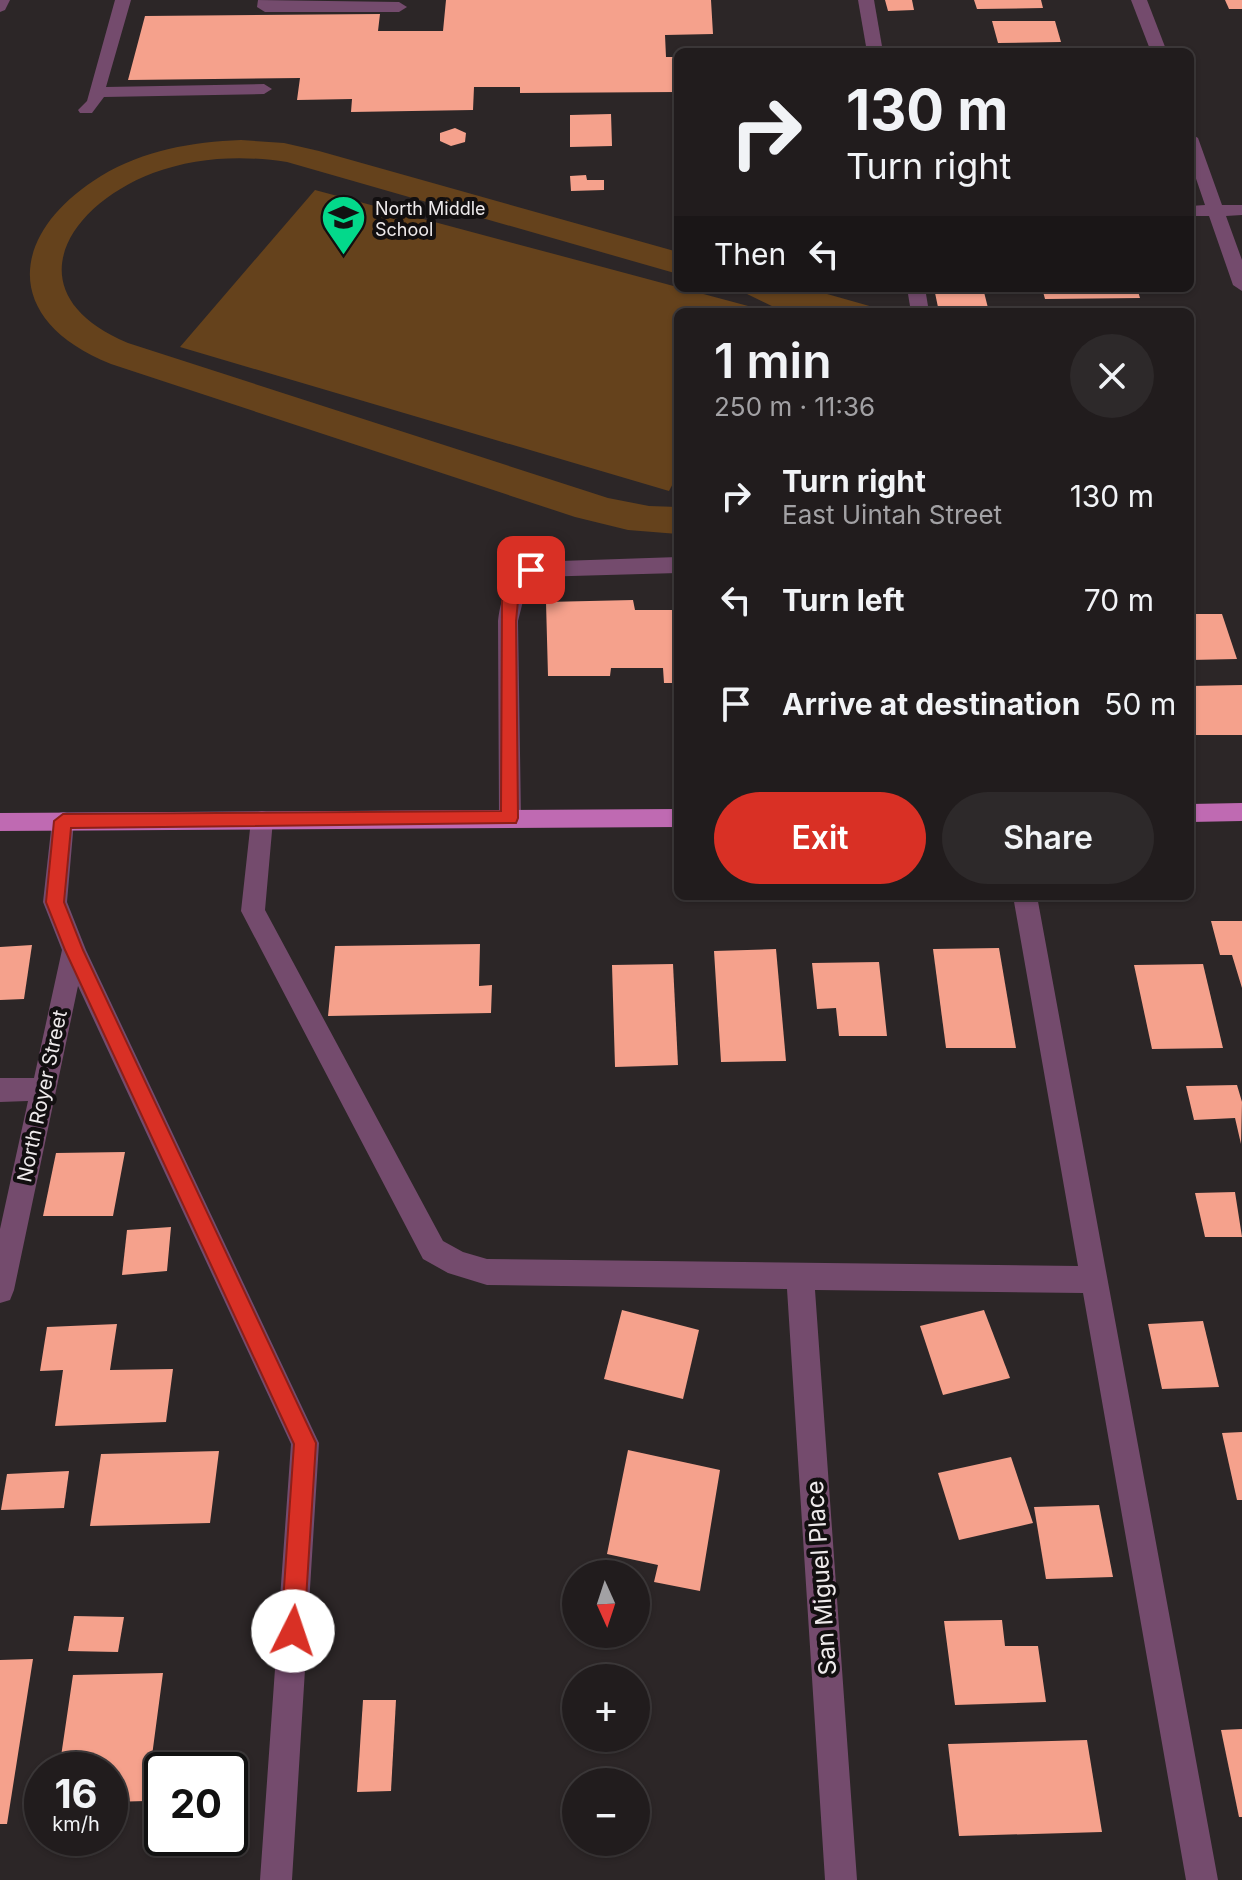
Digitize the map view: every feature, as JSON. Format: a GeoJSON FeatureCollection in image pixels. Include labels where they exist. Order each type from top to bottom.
{"type":"FeatureCollection","features":[{"type":"Feature","properties":{"kind":"main road"},"geometry":{"type":"LineString","coordinates":[[1194,813],[1242,812]]}},
{"type":"Feature","properties":{"kind":"main road"},"geometry":{"type":"LineString","coordinates":[[0,822],[674,818]]}},
{"type":"Feature","properties":{"kind":"street"},"geometry":{"type":"LineString","coordinates":[[0,7],[2,0]]}},
{"type":"Feature","properties":{"kind":"street"},"geometry":{"type":"LineString","coordinates":[[86,110],[94,103],[123,0]]}},
{"type":"Feature","properties":{"kind":"street"},"geometry":{"type":"LineString","coordinates":[[266,0],[265,7],[399,7]]}},
{"type":"Feature","properties":{"kind":"street"},"geometry":{"type":"LineString","coordinates":[[866,0],[874,48]]}},
{"type":"Feature","properties":{"kind":"street"},"geometry":{"type":"LineString","coordinates":[[1139,0],[1157,48]]}},
{"type":"Feature","properties":{"kind":"street"},"geometry":{"type":"LineString","coordinates":[[97,92],[264,89]]}},
{"type":"Feature","properties":{"kind":"street"},"geometry":{"type":"LineString","coordinates":[[1194,149],[1242,285]]}},
{"type":"Feature","properties":{"kind":"street"},"geometry":{"type":"LineString","coordinates":[[1194,211],[1242,210]]}},
{"type":"Feature","properties":{"kind":"street"},"geometry":{"type":"LineString","coordinates":[[510,818],[508,621],[510,601],[519,582],[531,570],[674,565]]}},
{"type":"Feature","properties":{"kind":"street"},"geometry":{"type":"LineString","coordinates":[[262,820],[253,911],[433,1250],[458,1264],[487,1272],[1095,1280]]}},
{"type":"Feature","properties":{"kind":"street"},"geometry":{"type":"LineString","coordinates":[[63,821],[55,902],[74,950],[305,1443],[276,1880]]}},
{"type":"Feature","properties":{"kind":"street"},"geometry":{"type":"LineString","coordinates":[[1026,900],[1202,1880]]}},
{"type":"Feature","properties":{"kind":"street","name":"North Royer Street"},"geometry":{"type":"LineString","coordinates":[[0,1290],[74,950]]}},
{"type":"Feature","properties":{"kind":"street"},"geometry":{"type":"LineString","coordinates":[[0,1090],[44,1089]]}},
{"type":"Feature","properties":{"kind":"street","name":"San Miguel Place"},"geometry":{"type":"LineString","coordinates":[[800,1276],[841,1880]]}},
{"type":"Feature","properties":{"kind":"shaded area"},"geometry":{"type":"Polygon","coordinates":[[[241,140],[284,143],[319,151],[674,251],[674,273],[287,162],[219,159],[169,168],[121,188],[95,208],[75,230],[64,254],[62,278],[71,302],[93,324],[128,343],[608,498],[649,506],[674,507],[674,534],[628,530],[575,517],[111,364],[75,346],[50,325],[35,301],[30,276],[34,250],[48,224],[70,199],[117,167],[151,154],[204,143],[241,140]]]}},
{"type":"Feature","properties":{"kind":"shaded area"},"geometry":{"type":"Polygon","coordinates":[[[315,190],[674,286],[674,292],[696,292],[756,308],[674,308],[674,482],[669,491],[180,347],[315,190]]]}},
{"type":"Feature","properties":{"kind":"shaded area"},"geometry":{"type":"Polygon","coordinates":[[[740,292],[820,292],[873,307],[776,308],[740,292]]]}},
{"type":"Feature","properties":{"kind":"building"},"geometry":{"type":"Polygon","coordinates":[[[446,0],[711,0],[713,34],[665,35],[666,57],[674,57],[674,92],[520,93],[520,87],[474,87],[473,110],[351,112],[352,99],[297,100],[300,78],[128,80],[145,16],[380,14],[378,31],[443,31],[446,0]]]}},
{"type":"Feature","properties":{"kind":"building"},"geometry":{"type":"Polygon","coordinates":[[[885,0],[912,0],[914,10],[888,11],[885,0]]]}},
{"type":"Feature","properties":{"kind":"building"},"geometry":{"type":"Polygon","coordinates":[[[974,0],[1041,0],[1043,8],[977,9],[974,0]]]}},
{"type":"Feature","properties":{"kind":"building"},"geometry":{"type":"Polygon","coordinates":[[[1225,0],[1242,0],[1242,9],[1229,9],[1225,0]]]}},
{"type":"Feature","properties":{"kind":"building"},"geometry":{"type":"Polygon","coordinates":[[[992,21],[1055,21],[1061,42],[998,43],[992,21]]]}},
{"type":"Feature","properties":{"kind":"building"},"geometry":{"type":"Polygon","coordinates":[[[611,114],[612,146],[570,147],[570,115],[611,114]]]}},
{"type":"Feature","properties":{"kind":"building"},"geometry":{"type":"Polygon","coordinates":[[[455,128],[466,133],[465,142],[451,146],[440,141],[440,133],[455,128]]]}},
{"type":"Feature","properties":{"kind":"building"},"geometry":{"type":"Polygon","coordinates":[[[586,175],[587,180],[604,180],[604,190],[571,191],[570,176],[586,175]]]}},
{"type":"Feature","properties":{"kind":"building"},"geometry":{"type":"Polygon","coordinates":[[[935,292],[984,292],[988,308],[938,308],[935,292]]]}},
{"type":"Feature","properties":{"kind":"building"},"geometry":{"type":"Polygon","coordinates":[[[1043,292],[1138,292],[1140,298],[1045,299],[1043,292]]]}},
{"type":"Feature","properties":{"kind":"building"},"geometry":{"type":"Polygon","coordinates":[[[633,600],[635,610],[674,610],[674,683],[664,683],[663,668],[611,668],[610,676],[548,676],[546,602],[633,600]]]}},
{"type":"Feature","properties":{"kind":"building"},"geometry":{"type":"Polygon","coordinates":[[[1194,614],[1222,614],[1237,659],[1194,660],[1194,614]]]}},
{"type":"Feature","properties":{"kind":"building"},"geometry":{"type":"Polygon","coordinates":[[[1242,685],[1242,735],[1194,735],[1194,686],[1242,685]]]}},
{"type":"Feature","properties":{"kind":"building"},"geometry":{"type":"Polygon","coordinates":[[[1211,921],[1242,921],[1242,988],[1232,955],[1220,955],[1211,921]]]}},
{"type":"Feature","properties":{"kind":"building"},"geometry":{"type":"Polygon","coordinates":[[[480,944],[479,986],[492,985],[491,1013],[328,1016],[335,946],[480,944]]]}},
{"type":"Feature","properties":{"kind":"building"},"geometry":{"type":"Polygon","coordinates":[[[32,945],[24,999],[0,1000],[0,947],[32,945]]]}},
{"type":"Feature","properties":{"kind":"building"},"geometry":{"type":"Polygon","coordinates":[[[999,948],[1016,1048],[946,1048],[933,949],[999,948]]]}},
{"type":"Feature","properties":{"kind":"building"},"geometry":{"type":"Polygon","coordinates":[[[776,949],[786,1061],[721,1062],[714,951],[776,949]]]}},
{"type":"Feature","properties":{"kind":"building"},"geometry":{"type":"Polygon","coordinates":[[[879,962],[887,1036],[839,1036],[836,1008],[817,1009],[812,963],[879,962]]]}},
{"type":"Feature","properties":{"kind":"building"},"geometry":{"type":"Polygon","coordinates":[[[673,964],[678,1065],[615,1067],[612,965],[673,964]]]}},
{"type":"Feature","properties":{"kind":"building"},"geometry":{"type":"Polygon","coordinates":[[[1203,964],[1223,1048],[1152,1049],[1134,965],[1203,964]]]}},
{"type":"Feature","properties":{"kind":"building"},"geometry":{"type":"Polygon","coordinates":[[[1237,1085],[1242,1102],[1241,1144],[1235,1118],[1194,1120],[1186,1086],[1237,1085]]]}},
{"type":"Feature","properties":{"kind":"building"},"geometry":{"type":"Polygon","coordinates":[[[125,1152],[113,1216],[43,1216],[56,1153],[125,1152]]]}},
{"type":"Feature","properties":{"kind":"building"},"geometry":{"type":"Polygon","coordinates":[[[1235,1192],[1242,1237],[1205,1237],[1195,1193],[1235,1192]]]}},
{"type":"Feature","properties":{"kind":"building"},"geometry":{"type":"Polygon","coordinates":[[[171,1227],[167,1271],[122,1275],[127,1230],[171,1227]]]}},
{"type":"Feature","properties":{"kind":"building"},"geometry":{"type":"Polygon","coordinates":[[[622,1310],[699,1330],[683,1399],[604,1379],[622,1310]]]}},
{"type":"Feature","properties":{"kind":"building"},"geometry":{"type":"Polygon","coordinates":[[[984,1310],[1010,1378],[943,1395],[920,1326],[984,1310]]]}},
{"type":"Feature","properties":{"kind":"building"},"geometry":{"type":"Polygon","coordinates":[[[1203,1321],[1219,1387],[1162,1389],[1148,1324],[1203,1321]]]}},
{"type":"Feature","properties":{"kind":"building"},"geometry":{"type":"Polygon","coordinates":[[[117,1324],[110,1370],[173,1369],[166,1422],[55,1426],[63,1370],[40,1371],[47,1327],[117,1324]]]}},
{"type":"Feature","properties":{"kind":"building"},"geometry":{"type":"Polygon","coordinates":[[[1242,1432],[1242,1500],[1237,1500],[1222,1433],[1242,1432]]]}},
{"type":"Feature","properties":{"kind":"building"},"geometry":{"type":"Polygon","coordinates":[[[628,1450],[720,1470],[700,1591],[654,1582],[658,1565],[650,1563],[650,1560],[607,1554],[628,1450]]]}},
{"type":"Feature","properties":{"kind":"building"},"geometry":{"type":"Polygon","coordinates":[[[219,1451],[210,1523],[90,1526],[101,1454],[219,1451]]]}},
{"type":"Feature","properties":{"kind":"building"},"geometry":{"type":"Polygon","coordinates":[[[1011,1457],[1033,1523],[959,1540],[938,1473],[1011,1457]]]}},
{"type":"Feature","properties":{"kind":"building"},"geometry":{"type":"Polygon","coordinates":[[[69,1471],[64,1508],[1,1510],[7,1474],[69,1471]]]}},
{"type":"Feature","properties":{"kind":"building"},"geometry":{"type":"Polygon","coordinates":[[[1099,1505],[1113,1577],[1046,1579],[1034,1507],[1099,1505]]]}},
{"type":"Feature","properties":{"kind":"building"},"geometry":{"type":"Polygon","coordinates":[[[74,1616],[124,1617],[118,1652],[68,1651],[74,1616]]]}},
{"type":"Feature","properties":{"kind":"building"},"geometry":{"type":"Polygon","coordinates":[[[1002,1620],[1005,1646],[1038,1646],[1046,1702],[955,1705],[944,1621],[1002,1620]]]}},
{"type":"Feature","properties":{"kind":"building"},"geometry":{"type":"Polygon","coordinates":[[[33,1659],[7,1824],[0,1824],[0,1660],[33,1659]]]}},
{"type":"Feature","properties":{"kind":"building"},"geometry":{"type":"Polygon","coordinates":[[[163,1673],[153,1752],[144,1752],[144,1801],[128,1802],[128,1752],[62,1752],[73,1675],[163,1673]]]}},
{"type":"Feature","properties":{"kind":"building"},"geometry":{"type":"Polygon","coordinates":[[[363,1700],[396,1700],[391,1791],[357,1792],[363,1700]]]}},
{"type":"Feature","properties":{"kind":"building"},"geometry":{"type":"Polygon","coordinates":[[[1242,1729],[1242,1817],[1239,1817],[1221,1730],[1242,1729]]]}},
{"type":"Feature","properties":{"kind":"building"},"geometry":{"type":"Polygon","coordinates":[[[1087,1740],[1102,1832],[959,1836],[948,1744],[1087,1740]]]}},
{"type":"Feature","properties":{"kind":"place","name":"North Middle School"},"geometry":{"type":"Point","coordinates":[344,257]}},
{"type":"Feature","properties":{"kind":"route"},"geometry":{"type":"LineString","coordinates":[[293,1631],[305,1443],[74,950],[55,902],[63,821],[510,818],[508,621],[510,601],[519,582],[531,570]]}}]}
